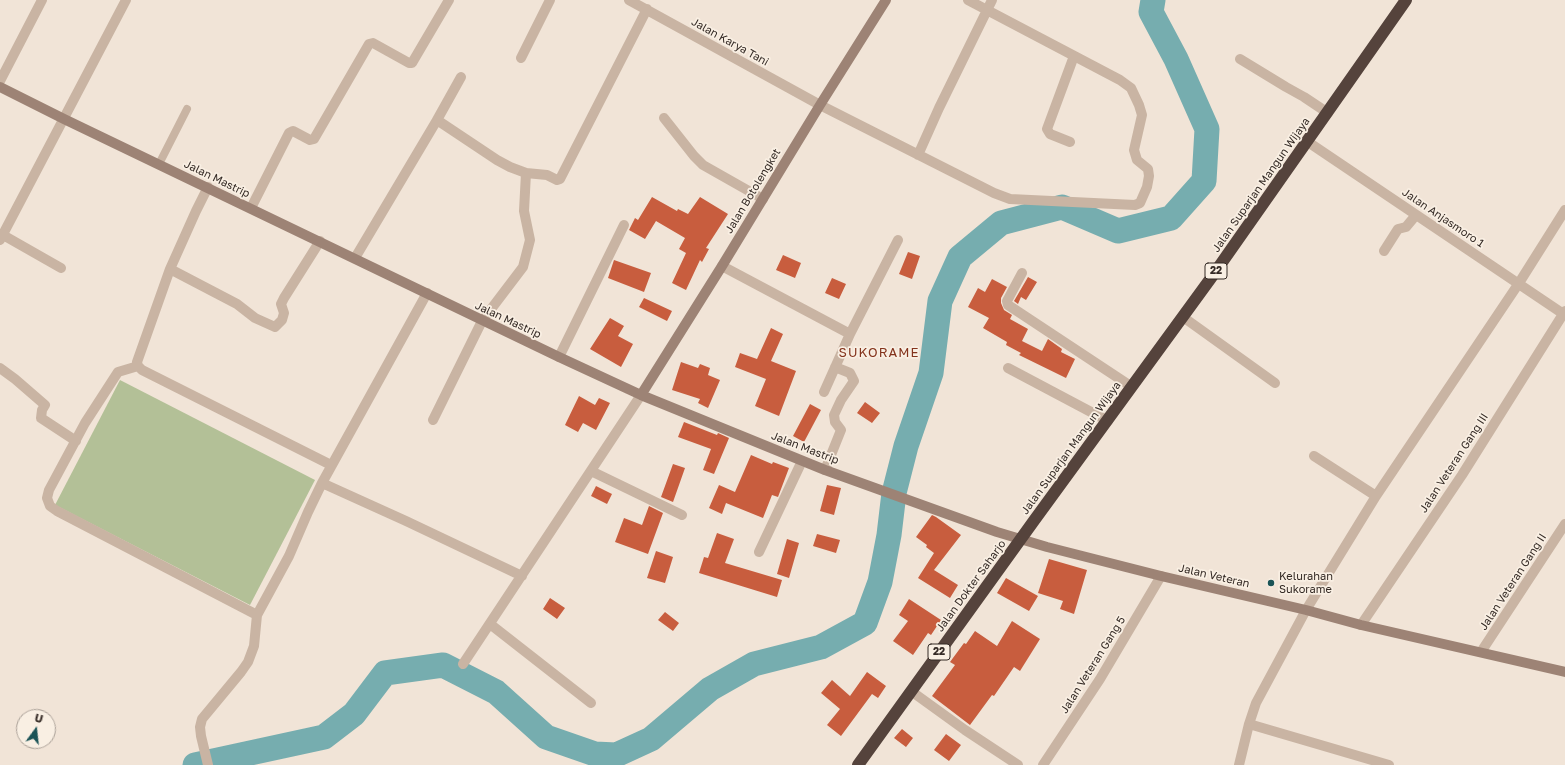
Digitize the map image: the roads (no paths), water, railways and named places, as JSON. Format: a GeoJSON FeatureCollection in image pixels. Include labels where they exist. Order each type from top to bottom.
{"type":"FeatureCollection","features":[{"type":"Feature","properties":{"kind":"highway","name":"Jalan Suparjan Mangun Wijaya"},"geometry":{"type":"LineString","coordinates":[[1021,539],[1183,318],[1308,142],[1406,0]]}},
{"type":"Feature","properties":{"kind":"highway","name":"Jalan Dokter Saharjo"},"geometry":{"type":"LineString","coordinates":[[858,765],[1021,539]]}},
{"type":"Feature","properties":{"kind":"street"},"geometry":{"type":"LineString","coordinates":[[0,81],[42,0]]}},
{"type":"Feature","properties":{"kind":"street"},"geometry":{"type":"LineString","coordinates":[[61,268],[1,237],[126,0]]}},
{"type":"Feature","properties":{"kind":"street"},"geometry":{"type":"LineString","coordinates":[[251,208],[289,133],[292,131],[310,140],[314,139],[369,44],[373,43],[410,63],[412,62],[450,0]]}},
{"type":"Feature","properties":{"kind":"street"},"geometry":{"type":"LineString","coordinates":[[521,58],[550,0]]}},
{"type":"Feature","properties":{"kind":"street","name":"Jalan Karya Tani"},"geometry":{"type":"LineString","coordinates":[[629,0],[820,105],[994,193],[1010,199],[1135,205],[1140,203],[1147,187],[1149,176],[1148,169],[1137,160],[1134,150],[1142,115],[1140,105],[1131,88],[1126,84],[1074,56]]}},
{"type":"Feature","properties":{"kind":"street","name":"Jalan Botolengket"},"geometry":{"type":"LineString","coordinates":[[641,395],[886,0]]}},
{"type":"Feature","properties":{"kind":"street"},"geometry":{"type":"LineString","coordinates":[[968,0],[1074,56],[1047,129],[1050,134],[1070,142]]}},
{"type":"Feature","properties":{"kind":"street"},"geometry":{"type":"LineString","coordinates":[[918,155],[992,0]]}},
{"type":"Feature","properties":{"kind":"street"},"geometry":{"type":"LineString","coordinates":[[437,120],[497,160],[526,173],[547,175],[557,180],[560,179],[647,9]]}},
{"type":"Feature","properties":{"kind":"street"},"geometry":{"type":"LineString","coordinates":[[1240,59],[1328,113]]}},
{"type":"Feature","properties":{"kind":"street"},"geometry":{"type":"LineString","coordinates":[[354,258],[437,120],[461,77]]}},
{"type":"Feature","properties":{"kind":"street","name":"Jalan Mastrip"},"geometry":{"type":"LineString","coordinates":[[0,87],[482,321],[641,395],[824,470],[1021,539]]}},
{"type":"Feature","properties":{"kind":"street"},"geometry":{"type":"LineString","coordinates":[[664,118],[694,156],[704,164],[763,199]]}},
{"type":"Feature","properties":{"kind":"street","name":"Jalan Anjasmoro 1"},"geometry":{"type":"LineString","coordinates":[[1308,142],[1564,313]]}},
{"type":"Feature","properties":{"kind":"street"},"geometry":{"type":"LineString","coordinates":[[433,420],[482,321],[523,267],[530,240],[524,211],[526,173]]}},
{"type":"Feature","properties":{"kind":"street"},"geometry":{"type":"LineString","coordinates":[[208,187],[170,269],[137,362],[138,366],[142,370],[331,465]]}},
{"type":"Feature","properties":{"kind":"street"},"geometry":{"type":"LineString","coordinates":[[1239,765],[1256,703],[1306,610],[1376,496],[1519,283],[1565,210]]}},
{"type":"Feature","properties":{"kind":"street"},"geometry":{"type":"LineString","coordinates":[[1384,251],[1398,229],[1406,227],[1416,215]]}},
{"type":"Feature","properties":{"kind":"street"},"geometry":{"type":"LineString","coordinates":[[559,357],[624,225]]}},
{"type":"Feature","properties":{"kind":"street"},"geometry":{"type":"LineString","coordinates":[[824,392],[850,334],[898,240]]}},
{"type":"Feature","properties":{"kind":"street"},"geometry":{"type":"LineString","coordinates":[[170,269],[220,295],[255,318],[275,328],[282,320],[284,313],[281,304],[284,298],[320,242]]}},
{"type":"Feature","properties":{"kind":"street"},"geometry":{"type":"LineString","coordinates":[[722,266],[850,334]]}},
{"type":"Feature","properties":{"kind":"street"},"geometry":{"type":"LineString","coordinates":[[1022,273],[1007,301],[1008,305],[1132,387]]}},
{"type":"Feature","properties":{"kind":"street"},"geometry":{"type":"LineString","coordinates":[[208,765],[204,752],[200,727],[202,719],[242,672],[248,662],[254,646],[257,615],[289,556],[331,465],[427,293]]}},
{"type":"Feature","properties":{"kind":"street","name":"Jalan Veteran Gang III"},"geometry":{"type":"LineString","coordinates":[[1361,625],[1462,475],[1564,313]]}},
{"type":"Feature","properties":{"kind":"street"},"geometry":{"type":"LineString","coordinates":[[1183,318],[1276,383]]}},
{"type":"Feature","properties":{"kind":"street"},"geometry":{"type":"LineString","coordinates":[[138,366],[118,372],[76,441],[49,490],[47,498],[50,506],[257,615]]}},
{"type":"Feature","properties":{"kind":"street"},"geometry":{"type":"LineString","coordinates":[[824,470],[841,430],[835,422],[834,416],[841,400],[854,381],[850,373],[835,367]]}},
{"type":"Feature","properties":{"kind":"street"},"geometry":{"type":"LineString","coordinates":[[0,368],[45,404],[42,410],[41,418],[76,441]]}},
{"type":"Feature","properties":{"kind":"street"},"geometry":{"type":"LineString","coordinates":[[1008,368],[1108,421]]}},
{"type":"Feature","properties":{"kind":"street"},"geometry":{"type":"LineString","coordinates":[[463,664],[641,395]]}},
{"type":"Feature","properties":{"kind":"street"},"geometry":{"type":"LineString","coordinates":[[1314,456],[1376,496]]}},
{"type":"Feature","properties":{"kind":"street"},"geometry":{"type":"LineString","coordinates":[[759,552],[802,461]]}},
{"type":"Feature","properties":{"kind":"street"},"geometry":{"type":"LineString","coordinates":[[591,471],[682,515]]}},
{"type":"Feature","properties":{"kind":"street"},"geometry":{"type":"LineString","coordinates":[[322,483],[406,520],[522,576]]}},
{"type":"Feature","properties":{"kind":"street","name":"Jalan Veteran Gang II"},"geometry":{"type":"LineString","coordinates":[[1481,652],[1565,524]]}},
{"type":"Feature","properties":{"kind":"street","name":"Jalan Veteran"},"geometry":{"type":"LineString","coordinates":[[1021,539],[1161,576],[1306,610],[1361,625],[1565,672]]}},
{"type":"Feature","properties":{"kind":"street","name":"Jalan Veteran Gang 5"},"geometry":{"type":"LineString","coordinates":[[1044,765],[1100,679],[1161,576]]}},
{"type":"Feature","properties":{"kind":"street"},"geometry":{"type":"LineString","coordinates":[[490,624],[591,703]]}},
{"type":"Feature","properties":{"kind":"street"},"geometry":{"type":"LineString","coordinates":[[911,691],[964,730],[1018,765]]}},
{"type":"Feature","properties":{"kind":"street"},"geometry":{"type":"LineString","coordinates":[[1249,724],[1384,764]]}},
{"type":"Feature","properties":{"kind":"lane"},"geometry":{"type":"LineString","coordinates":[[159,164],[187,108]]}},
{"type":"Feature","properties":{"kind":"waterway"},"geometry":{"type":"LineString","coordinates":[[195,765],[324,737],[354,714],[385,673],[443,665],[496,692],[546,737],[595,754],[616,755],[651,739],[710,689],[754,664],[821,647],[865,623],[880,582],[889,535],[894,493],[906,446],[931,373],[940,301],[960,257],[1001,223],[1062,207],[1118,231],[1171,218],[1204,181],[1207,129],[1176,59],[1151,12],[1153,0]]}},
{"type":"Feature","properties":{"kind":"place","name":"Kelurahan Sukorame"},"geometry":{"type":"Point","coordinates":[1271,583]}},
{"type":"Feature","properties":{"kind":"district","name":"SUKORAME"},"geometry":{"type":"Point","coordinates":[879,353]}}]}
